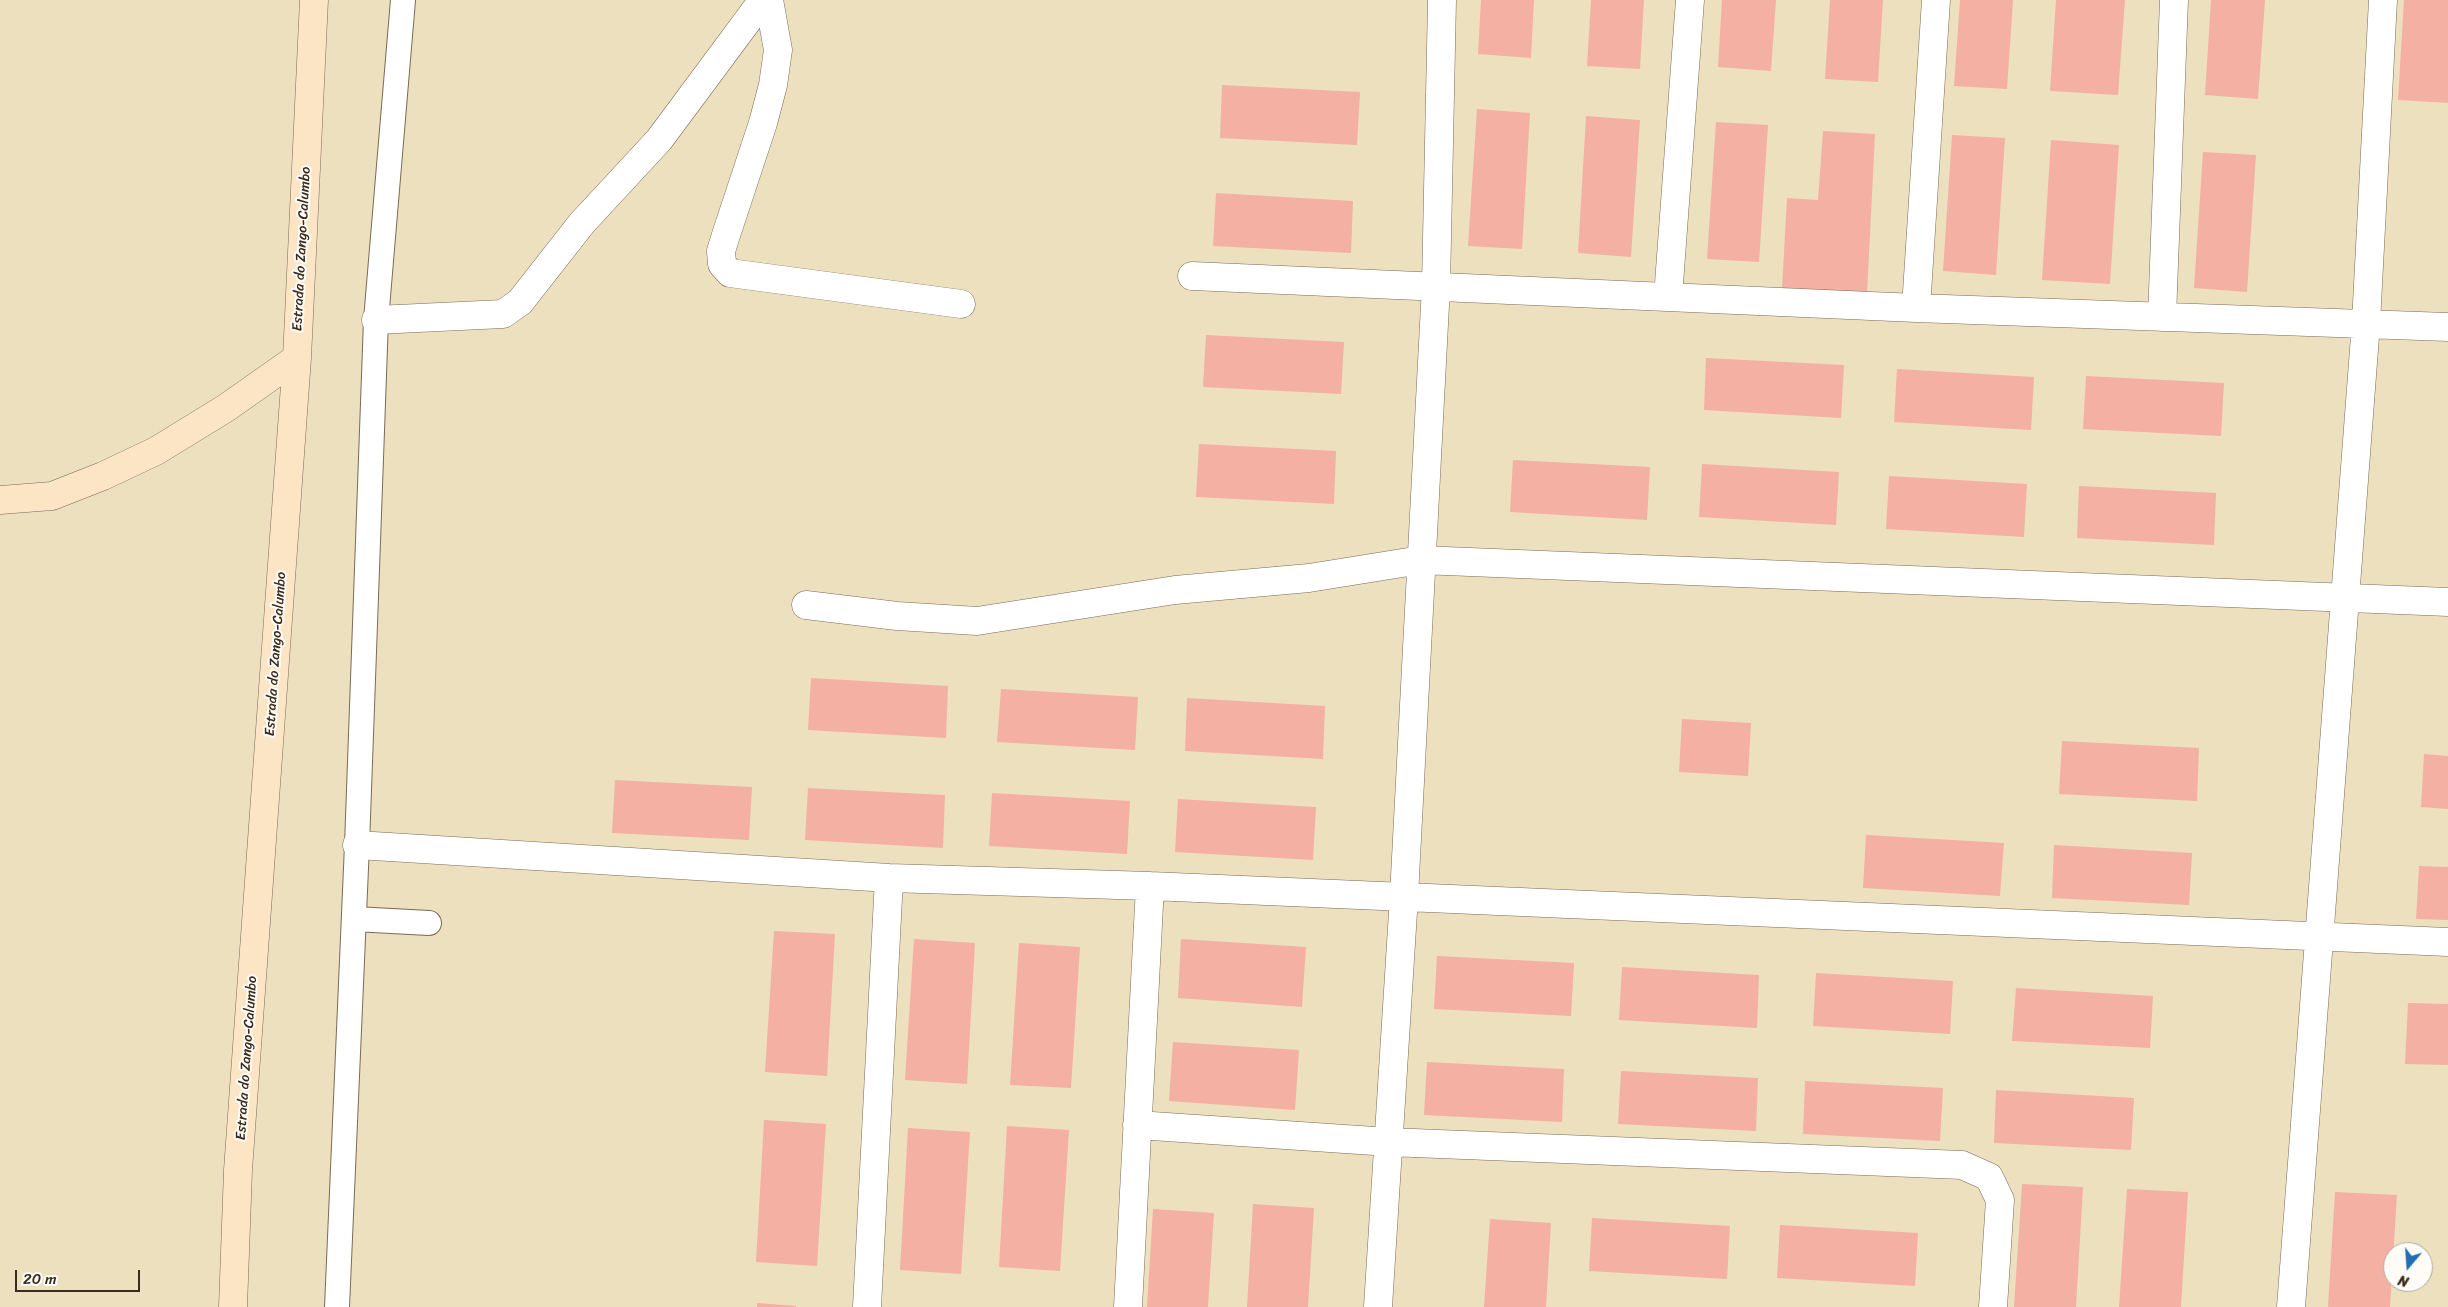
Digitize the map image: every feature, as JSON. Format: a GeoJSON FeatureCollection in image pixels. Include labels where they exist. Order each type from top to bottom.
{"type":"FeatureCollection","features":[{"type":"Feature","properties":{"kind":"main road","name":"Estrada do Zango-Calumbo"},"geometry":{"type":"LineString","coordinates":[[233,1307],[238,1170],[297,358],[314,0]]}},
{"type":"Feature","properties":{"kind":"main road"},"geometry":{"type":"LineString","coordinates":[[0,500],[52,496],[103,476],[156,451],[226,408],[297,358]]}},
{"type":"Feature","properties":{"kind":"street"},"geometry":{"type":"LineString","coordinates":[[376,320],[504,314],[520,302],[582,224],[659,140],[763,0]]}},
{"type":"Feature","properties":{"kind":"street"},"geometry":{"type":"LineString","coordinates":[[769,0],[778,50],[773,85],[763,124],[724,243],[722,264],[730,273],[961,304]]}},
{"type":"Feature","properties":{"kind":"street"},"geometry":{"type":"LineString","coordinates":[[1378,1307],[1404,896],[1436,286],[1442,0]]}},
{"type":"Feature","properties":{"kind":"street"},"geometry":{"type":"LineString","coordinates":[[1668,297],[1690,0]]}},
{"type":"Feature","properties":{"kind":"street"},"geometry":{"type":"LineString","coordinates":[[1916,308],[1936,0]]}},
{"type":"Feature","properties":{"kind":"street"},"geometry":{"type":"LineString","coordinates":[[2162,317],[2174,0]]}},
{"type":"Feature","properties":{"kind":"street"},"geometry":{"type":"LineString","coordinates":[[2291,1307],[2366,323],[2383,0]]}},
{"type":"Feature","properties":{"kind":"street"},"geometry":{"type":"LineString","coordinates":[[1192,276],[1916,308],[2448,327]]}},
{"type":"Feature","properties":{"kind":"street"},"geometry":{"type":"LineString","coordinates":[[806,605],[897,616],[977,621],[1175,590],[1309,578],[1421,560],[2344,596],[2448,602]]}},
{"type":"Feature","properties":{"kind":"street"},"geometry":{"type":"LineString","coordinates":[[357,845],[888,878],[1404,896],[2448,942]]}},
{"type":"Feature","properties":{"kind":"street"},"geometry":{"type":"LineString","coordinates":[[867,1307],[888,878]]}},
{"type":"Feature","properties":{"kind":"street"},"geometry":{"type":"LineString","coordinates":[[1128,1307],[1150,886]]}},
{"type":"Feature","properties":{"kind":"street"},"geometry":{"type":"LineString","coordinates":[[1137,1125],[1389,1142],[1962,1165],[1989,1177],[2000,1200],[1993,1307]]}},
{"type":"Feature","properties":{"kind":"lane"},"geometry":{"type":"LineString","coordinates":[[336,1307],[357,845],[376,320],[403,0]]}},
{"type":"Feature","properties":{"kind":"lane"},"geometry":{"type":"LineString","coordinates":[[354,919],[429,923]]}},
{"type":"Feature","properties":{"kind":"building"},"geometry":{"type":"Polygon","coordinates":[[[1481,0],[1534,0],[1531,58],[1478,54],[1481,0]]]}},
{"type":"Feature","properties":{"kind":"building"},"geometry":{"type":"Polygon","coordinates":[[[1591,0],[1644,0],[1640,69],[1587,66],[1591,0]]]}},
{"type":"Feature","properties":{"kind":"building"},"geometry":{"type":"Polygon","coordinates":[[[1722,0],[1776,0],[1771,71],[1718,67],[1722,0]]]}},
{"type":"Feature","properties":{"kind":"building"},"geometry":{"type":"Polygon","coordinates":[[[1830,0],[1883,0],[1878,82],[1825,79],[1830,0]]]}},
{"type":"Feature","properties":{"kind":"building"},"geometry":{"type":"Polygon","coordinates":[[[1960,0],[2013,0],[2007,89],[1954,86],[1960,0]]]}},
{"type":"Feature","properties":{"kind":"building"},"geometry":{"type":"Polygon","coordinates":[[[2056,0],[2125,0],[2118,95],[2050,91],[2056,0]]]}},
{"type":"Feature","properties":{"kind":"building"},"geometry":{"type":"Polygon","coordinates":[[[2211,0],[2265,0],[2258,99],[2205,95],[2211,0]]]}},
{"type":"Feature","properties":{"kind":"building"},"geometry":{"type":"Polygon","coordinates":[[[2404,0],[2448,0],[2448,103],[2398,100],[2404,0]]]}},
{"type":"Feature","properties":{"kind":"building"},"geometry":{"type":"Polygon","coordinates":[[[1222,85],[1360,92],[1357,145],[1220,138],[1222,85]]]}},
{"type":"Feature","properties":{"kind":"building"},"geometry":{"type":"Polygon","coordinates":[[[1477,109],[1530,113],[1522,249],[1468,246],[1477,109]]]}},
{"type":"Feature","properties":{"kind":"building"},"geometry":{"type":"Polygon","coordinates":[[[1586,116],[1640,120],[1631,257],[1578,253],[1586,116]]]}},
{"type":"Feature","properties":{"kind":"building"},"geometry":{"type":"Polygon","coordinates":[[[1716,122],[1768,125],[1759,262],[1707,259],[1716,122]]]}},
{"type":"Feature","properties":{"kind":"building"},"geometry":{"type":"Polygon","coordinates":[[[1823,131],[1875,134],[1867,294],[1782,289],[1787,198],[1818,200],[1823,131]]]}},
{"type":"Feature","properties":{"kind":"building"},"geometry":{"type":"Polygon","coordinates":[[[1952,135],[2005,138],[1996,275],[1943,271],[1952,135]]]}},
{"type":"Feature","properties":{"kind":"building"},"geometry":{"type":"Polygon","coordinates":[[[2051,140],[2119,145],[2110,284],[2042,280],[2051,140]]]}},
{"type":"Feature","properties":{"kind":"building"},"geometry":{"type":"Polygon","coordinates":[[[2203,152],[2256,155],[2247,292],[2194,288],[2203,152]]]}},
{"type":"Feature","properties":{"kind":"building"},"geometry":{"type":"Polygon","coordinates":[[[1216,193],[1353,201],[1351,253],[1213,246],[1216,193]]]}},
{"type":"Feature","properties":{"kind":"building"},"geometry":{"type":"Polygon","coordinates":[[[1206,335],[1344,342],[1341,394],[1203,387],[1206,335]]]}},
{"type":"Feature","properties":{"kind":"building"},"geometry":{"type":"Polygon","coordinates":[[[1706,358],[1844,365],[1841,418],[1704,410],[1706,358]]]}},
{"type":"Feature","properties":{"kind":"building"},"geometry":{"type":"Polygon","coordinates":[[[1897,369],[2034,377],[2031,430],[1894,422],[1897,369]]]}},
{"type":"Feature","properties":{"kind":"building"},"geometry":{"type":"Polygon","coordinates":[[[2086,376],[2224,383],[2221,436],[2083,429],[2086,376]]]}},
{"type":"Feature","properties":{"kind":"building"},"geometry":{"type":"Polygon","coordinates":[[[1199,444],[1336,451],[1334,504],[1196,497],[1199,444]]]}},
{"type":"Feature","properties":{"kind":"building"},"geometry":{"type":"Polygon","coordinates":[[[1513,460],[1650,467],[1647,520],[1510,512],[1513,460]]]}},
{"type":"Feature","properties":{"kind":"building"},"geometry":{"type":"Polygon","coordinates":[[[1702,464],[1839,472],[1836,525],[1699,517],[1702,464]]]}},
{"type":"Feature","properties":{"kind":"building"},"geometry":{"type":"Polygon","coordinates":[[[1889,476],[2027,484],[2024,537],[1886,529],[1889,476]]]}},
{"type":"Feature","properties":{"kind":"building"},"geometry":{"type":"Polygon","coordinates":[[[2079,486],[2216,493],[2214,545],[2077,538],[2079,486]]]}},
{"type":"Feature","properties":{"kind":"building"},"geometry":{"type":"Polygon","coordinates":[[[811,678],[948,686],[946,738],[808,730],[811,678]]]}},
{"type":"Feature","properties":{"kind":"building"},"geometry":{"type":"Polygon","coordinates":[[[1001,689],[1138,697],[1135,750],[997,742],[1001,689]]]}},
{"type":"Feature","properties":{"kind":"building"},"geometry":{"type":"Polygon","coordinates":[[[1187,698],[1325,706],[1323,759],[1185,751],[1187,698]]]}},
{"type":"Feature","properties":{"kind":"building"},"geometry":{"type":"Polygon","coordinates":[[[1682,719],[1751,723],[1748,776],[1679,772],[1682,719]]]}},
{"type":"Feature","properties":{"kind":"building"},"geometry":{"type":"Polygon","coordinates":[[[2062,741],[2199,748],[2197,801],[2059,794],[2062,741]]]}},
{"type":"Feature","properties":{"kind":"building"},"geometry":{"type":"Polygon","coordinates":[[[2424,754],[2448,756],[2448,809],[2421,807],[2424,754]]]}},
{"type":"Feature","properties":{"kind":"building"},"geometry":{"type":"Polygon","coordinates":[[[615,780],[752,787],[749,840],[612,833],[615,780]]]}},
{"type":"Feature","properties":{"kind":"building"},"geometry":{"type":"Polygon","coordinates":[[[808,788],[945,795],[943,848],[805,840],[808,788]]]}},
{"type":"Feature","properties":{"kind":"building"},"geometry":{"type":"Polygon","coordinates":[[[992,793],[1130,801],[1127,854],[989,846],[992,793]]]}},
{"type":"Feature","properties":{"kind":"building"},"geometry":{"type":"Polygon","coordinates":[[[1178,799],[1316,807],[1313,860],[1175,852],[1178,799]]]}},
{"type":"Feature","properties":{"kind":"building"},"geometry":{"type":"Polygon","coordinates":[[[1866,835],[2004,843],[2000,896],[1863,888],[1866,835]]]}},
{"type":"Feature","properties":{"kind":"building"},"geometry":{"type":"Polygon","coordinates":[[[2054,845],[2192,853],[2189,905],[2052,898],[2054,845]]]}},
{"type":"Feature","properties":{"kind":"building"},"geometry":{"type":"Polygon","coordinates":[[[2419,866],[2448,867],[2448,920],[2416,919],[2419,866]]]}},
{"type":"Feature","properties":{"kind":"building"},"geometry":{"type":"Polygon","coordinates":[[[774,931],[835,934],[827,1076],[765,1072],[774,931]]]}},
{"type":"Feature","properties":{"kind":"building"},"geometry":{"type":"Polygon","coordinates":[[[914,939],[975,943],[967,1084],[905,1080],[914,939]]]}},
{"type":"Feature","properties":{"kind":"building"},"geometry":{"type":"Polygon","coordinates":[[[1181,939],[1306,947],[1302,1007],[1178,998],[1181,939]]]}},
{"type":"Feature","properties":{"kind":"building"},"geometry":{"type":"Polygon","coordinates":[[[1019,943],[1080,947],[1071,1088],[1010,1085],[1019,943]]]}},
{"type":"Feature","properties":{"kind":"building"},"geometry":{"type":"Polygon","coordinates":[[[1437,956],[1574,963],[1571,1016],[1434,1009],[1437,956]]]}},
{"type":"Feature","properties":{"kind":"building"},"geometry":{"type":"Polygon","coordinates":[[[1622,967],[1759,975],[1757,1028],[1619,1020],[1622,967]]]}},
{"type":"Feature","properties":{"kind":"building"},"geometry":{"type":"Polygon","coordinates":[[[1816,973],[1953,981],[1950,1034],[1813,1026],[1816,973]]]}},
{"type":"Feature","properties":{"kind":"building"},"geometry":{"type":"Polygon","coordinates":[[[2016,988],[2153,996],[2150,1048],[2012,1041],[2016,988]]]}},
{"type":"Feature","properties":{"kind":"building"},"geometry":{"type":"Polygon","coordinates":[[[2408,1003],[2448,1004],[2448,1065],[2405,1064],[2408,1003]]]}},
{"type":"Feature","properties":{"kind":"building"},"geometry":{"type":"Polygon","coordinates":[[[1173,1042],[1299,1050],[1295,1110],[1169,1101],[1173,1042]]]}},
{"type":"Feature","properties":{"kind":"building"},"geometry":{"type":"Polygon","coordinates":[[[1427,1062],[1564,1069],[1562,1122],[1424,1115],[1427,1062]]]}},
{"type":"Feature","properties":{"kind":"building"},"geometry":{"type":"Polygon","coordinates":[[[1621,1071],[1758,1078],[1756,1131],[1618,1124],[1621,1071]]]}},
{"type":"Feature","properties":{"kind":"building"},"geometry":{"type":"Polygon","coordinates":[[[1805,1081],[1943,1088],[1940,1141],[1803,1134],[1805,1081]]]}},
{"type":"Feature","properties":{"kind":"building"},"geometry":{"type":"Polygon","coordinates":[[[1996,1090],[2134,1098],[2131,1150],[1994,1143],[1996,1090]]]}},
{"type":"Feature","properties":{"kind":"building"},"geometry":{"type":"Polygon","coordinates":[[[764,1120],[826,1124],[817,1266],[756,1262],[764,1120]]]}},
{"type":"Feature","properties":{"kind":"building"},"geometry":{"type":"Polygon","coordinates":[[[1007,1126],[1069,1130],[1060,1271],[999,1267],[1007,1126]]]}},
{"type":"Feature","properties":{"kind":"building"},"geometry":{"type":"Polygon","coordinates":[[[908,1128],[970,1132],[961,1274],[900,1270],[908,1128]]]}},
{"type":"Feature","properties":{"kind":"building"},"geometry":{"type":"Polygon","coordinates":[[[2022,1184],[2083,1187],[2076,1307],[2014,1307],[2022,1184]]]}},
{"type":"Feature","properties":{"kind":"building"},"geometry":{"type":"Polygon","coordinates":[[[2127,1189],[2188,1192],[2181,1307],[2119,1307],[2127,1189]]]}},
{"type":"Feature","properties":{"kind":"building"},"geometry":{"type":"Polygon","coordinates":[[[2335,1192],[2397,1195],[2394,1242],[2383,1242],[2383,1292],[2391,1292],[2390,1307],[2328,1307],[2335,1192]]]}},
{"type":"Feature","properties":{"kind":"building"},"geometry":{"type":"Polygon","coordinates":[[[1253,1204],[1314,1208],[1308,1307],[1247,1307],[1253,1204]]]}},
{"type":"Feature","properties":{"kind":"building"},"geometry":{"type":"Polygon","coordinates":[[[1153,1209],[1214,1213],[1208,1307],[1147,1307],[1153,1209]]]}},
{"type":"Feature","properties":{"kind":"building"},"geometry":{"type":"Polygon","coordinates":[[[1592,1218],[1730,1226],[1727,1279],[1589,1271],[1592,1218]]]}},
{"type":"Feature","properties":{"kind":"building"},"geometry":{"type":"Polygon","coordinates":[[[1490,1219],[1551,1223],[1546,1307],[1484,1307],[1490,1219]]]}},
{"type":"Feature","properties":{"kind":"building"},"geometry":{"type":"Polygon","coordinates":[[[1780,1225],[1918,1233],[1915,1286],[1777,1278],[1780,1225]]]}},
{"type":"Feature","properties":{"kind":"building"},"geometry":{"type":"Polygon","coordinates":[[[757,1303],[796,1306],[796,1307],[757,1307],[757,1303]]]}}]}
